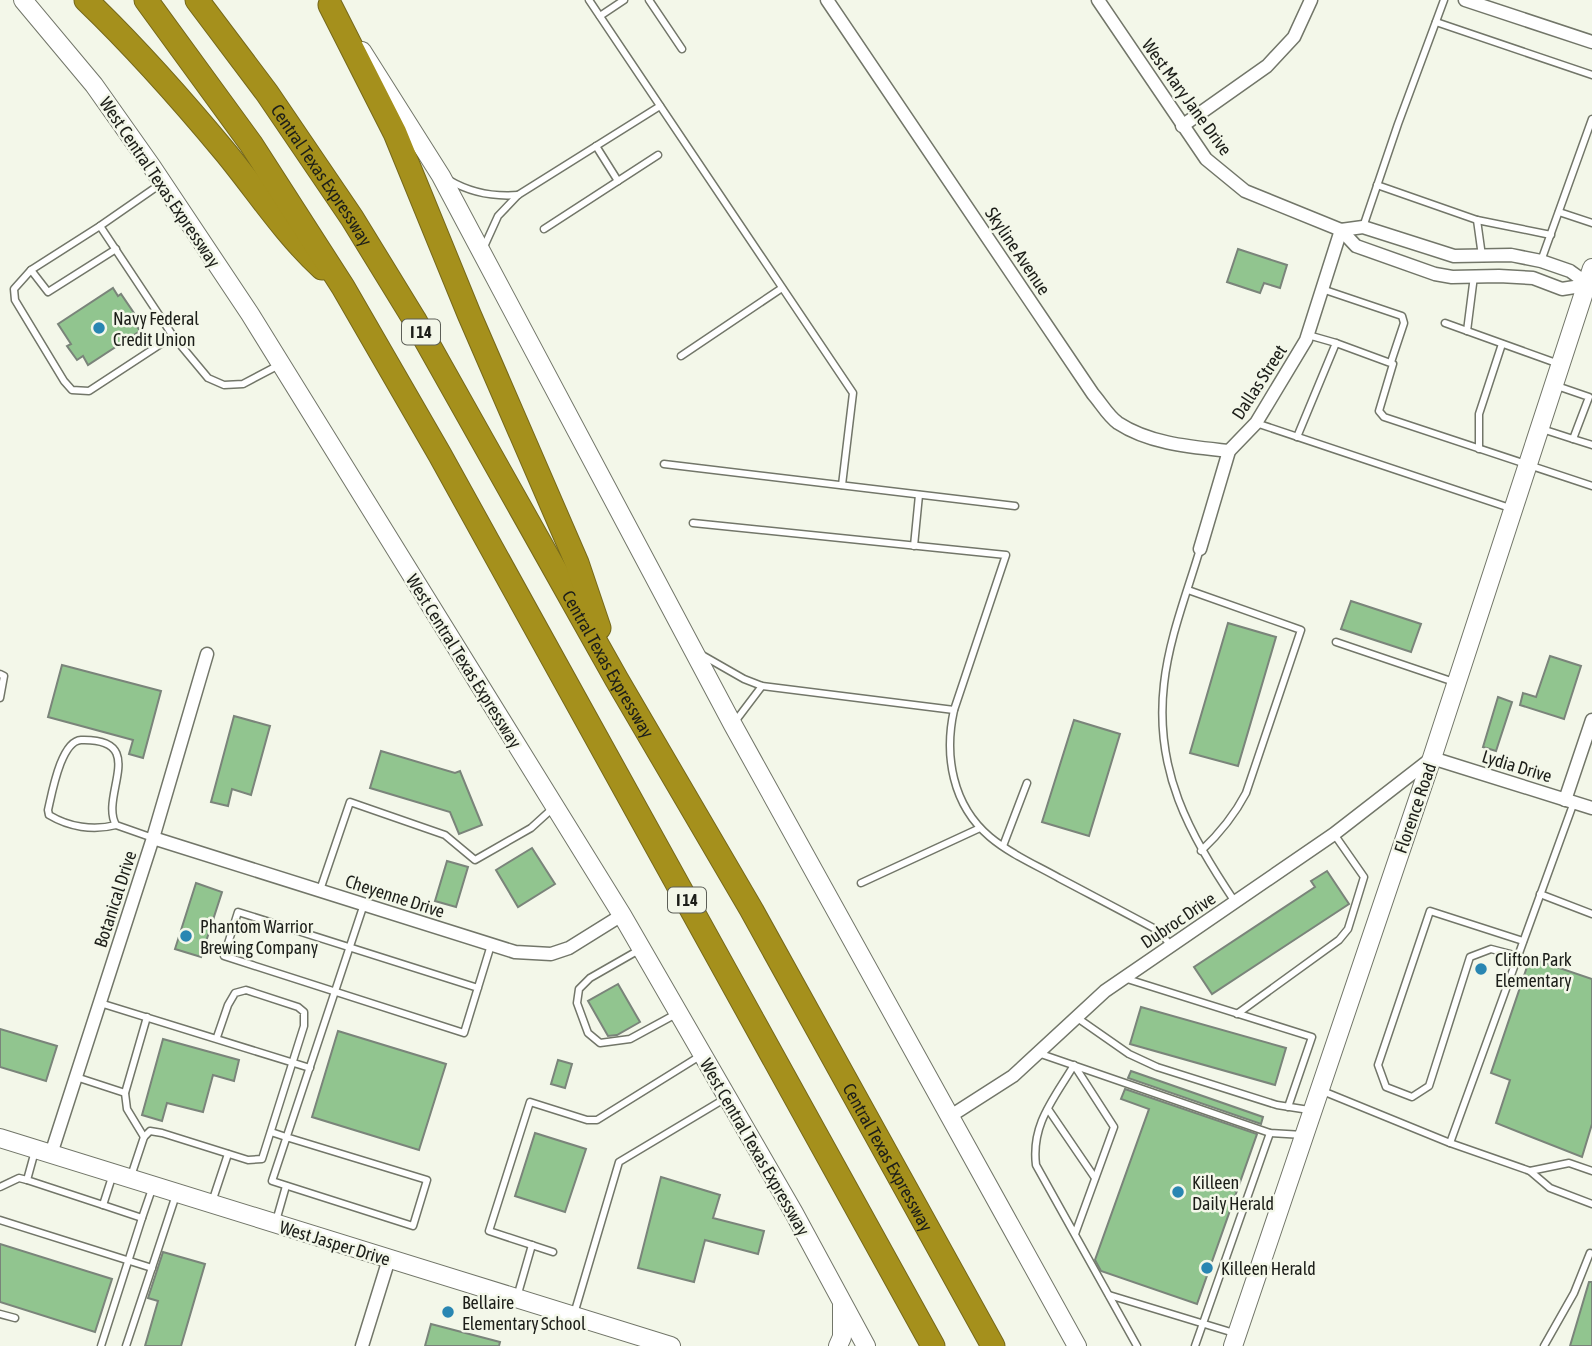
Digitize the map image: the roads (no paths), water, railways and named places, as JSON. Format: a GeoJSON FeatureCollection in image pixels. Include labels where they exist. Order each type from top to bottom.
{"type":"FeatureCollection","features":[{"type":"Feature","properties":{"kind":"highway"},"geometry":{"type":"LineString","coordinates":[[86,0],[130,42],[217,142],[299,247],[343,287]]}},
{"type":"Feature","properties":{"kind":"highway","name":"I 14"},"geometry":{"type":"LineString","coordinates":[[146,0],[251,144],[343,287],[440,455],[933,1346]]}},
{"type":"Feature","properties":{"kind":"highway","name":"Central Texas Expressway"},"geometry":{"type":"LineString","coordinates":[[197,0],[267,93],[366,240],[414,319],[617,680],[751,909],[993,1346]]}},
{"type":"Feature","properties":{"kind":"highway"},"geometry":{"type":"LineString","coordinates":[[331,2],[395,133],[469,314],[577,564],[617,680]]}},
{"type":"Feature","properties":{"kind":"main road","name":"West Central Texas Expressway"},"geometry":{"type":"LineString","coordinates":[[23,0],[94,85],[162,182],[281,364],[622,915],[794,1213],[866,1346]]}},
{"type":"Feature","properties":{"kind":"main road"},"geometry":{"type":"LineString","coordinates":[[331,2],[442,176],[692,650],[1077,1346]]}},
{"type":"Feature","properties":{"kind":"main road","name":"Florence Road"},"geometry":{"type":"LineString","coordinates":[[1235,1340],[1590,280]]}},
{"type":"Feature","properties":{"kind":"main road","name":"West Jasper Drive"},"geometry":{"type":"LineString","coordinates":[[0,1138],[671,1346]]}},
{"type":"Feature","properties":{"kind":"main road"},"geometry":{"type":"LineString","coordinates":[[838,1346],[842,1337],[842,1301]]}},
{"type":"Feature","properties":{"kind":"street","name":"Skyline Avenue"},"geometry":{"type":"LineString","coordinates":[[827,0],[1093,394],[1116,421],[1140,435],[1199,448],[1229,451]]}},
{"type":"Feature","properties":{"kind":"street","name":"West Mary Jane Drive"},"geometry":{"type":"LineString","coordinates":[[1098,0],[1206,159],[1245,191],[1341,230],[1356,246],[1396,262],[1452,277],[1533,278],[1562,289],[1590,280]]}},
{"type":"Feature","properties":{"kind":"street"},"geometry":{"type":"LineString","coordinates":[[1182,126],[1267,66],[1294,37],[1311,0]]}},
{"type":"Feature","properties":{"kind":"street"},"geometry":{"type":"LineString","coordinates":[[1465,0],[1592,42]]}},
{"type":"Feature","properties":{"kind":"street","name":"West Mary Jane Drive"},"geometry":{"type":"LineString","coordinates":[[1341,230],[1363,227],[1454,256],[1511,255],[1541,261],[1590,280]]}},
{"type":"Feature","properties":{"kind":"street","name":"Dallas Street"},"geometry":{"type":"LineString","coordinates":[[1200,549],[1229,451],[1256,423],[1284,380],[1308,334],[1341,230]]}},
{"type":"Feature","properties":{"kind":"street"},"geometry":{"type":"LineString","coordinates":[[1452,277],[1454,256]]}},
{"type":"Feature","properties":{"kind":"street","name":"Botanical Drive"},"geometry":{"type":"LineString","coordinates":[[43,1151],[76,1077],[153,838],[207,654]]}},
{"type":"Feature","properties":{"kind":"street"},"geometry":{"type":"LineString","coordinates":[[1569,801],[1592,720]]}},
{"type":"Feature","properties":{"kind":"street","name":"Lydia Drive"},"geometry":{"type":"LineString","coordinates":[[1432,758],[1592,808]]}},
{"type":"Feature","properties":{"kind":"street","name":"Dubroc Drive"},"geometry":{"type":"LineString","coordinates":[[948,1117],[1013,1076],[1105,990],[1334,834],[1432,758]]}},
{"type":"Feature","properties":{"kind":"street","name":"Cheyenne Drive"},"geometry":{"type":"LineString","coordinates":[[153,838],[516,952],[551,954],[569,948],[622,915]]}},
{"type":"Feature","properties":{"kind":"street"},"geometry":{"type":"LineString","coordinates":[[362,1346],[389,1259]]}},
{"type":"Feature","properties":{"kind":"lane"},"geometry":{"type":"LineString","coordinates":[[590,0],[853,393],[842,485]]}},
{"type":"Feature","properties":{"kind":"lane"},"geometry":{"type":"LineString","coordinates":[[600,16],[624,0]]}},
{"type":"Feature","properties":{"kind":"lane"},"geometry":{"type":"LineString","coordinates":[[649,0],[682,49]]}},
{"type":"Feature","properties":{"kind":"lane"},"geometry":{"type":"LineString","coordinates":[[1363,227],[1444,0]]}},
{"type":"Feature","properties":{"kind":"lane"},"geometry":{"type":"LineString","coordinates":[[1436,22],[1592,75]]}},
{"type":"Feature","properties":{"kind":"lane"},"geometry":{"type":"LineString","coordinates":[[483,251],[498,216],[518,195],[660,106]]}},
{"type":"Feature","properties":{"kind":"lane"},"geometry":{"type":"LineString","coordinates":[[1541,261],[1592,119]]}},
{"type":"Feature","properties":{"kind":"lane"},"geometry":{"type":"LineString","coordinates":[[596,146],[618,180]]}},
{"type":"Feature","properties":{"kind":"lane"},"geometry":{"type":"LineString","coordinates":[[544,229],[657,155]]}},
{"type":"Feature","properties":{"kind":"lane"},"geometry":{"type":"LineString","coordinates":[[442,176],[458,185],[496,197],[518,195]]}},
{"type":"Feature","properties":{"kind":"lane"},"geometry":{"type":"LineString","coordinates":[[162,182],[31,270],[14,289],[15,300],[72,390],[89,391],[173,336]]}},
{"type":"Feature","properties":{"kind":"lane"},"geometry":{"type":"LineString","coordinates":[[1377,185],[1477,220],[1551,235]]}},
{"type":"Feature","properties":{"kind":"lane"},"geometry":{"type":"LineString","coordinates":[[1559,212],[1592,223]]}},
{"type":"Feature","properties":{"kind":"lane"},"geometry":{"type":"LineString","coordinates":[[1477,220],[1482,256]]}},
{"type":"Feature","properties":{"kind":"lane"},"geometry":{"type":"LineString","coordinates":[[100,226],[173,336],[208,378],[224,385],[243,384],[281,364]]}},
{"type":"Feature","properties":{"kind":"lane"},"geometry":{"type":"LineString","coordinates":[[31,270],[48,292],[116,249]]}},
{"type":"Feature","properties":{"kind":"lane"},"geometry":{"type":"LineString","coordinates":[[1468,331],[1474,276]]}},
{"type":"Feature","properties":{"kind":"lane"},"geometry":{"type":"LineString","coordinates":[[681,356],[782,288]]}},
{"type":"Feature","properties":{"kind":"lane"},"geometry":{"type":"LineString","coordinates":[[1322,289],[1402,316],[1404,323],[1379,411],[1384,417],[1592,486]]}},
{"type":"Feature","properties":{"kind":"lane"},"geometry":{"type":"LineString","coordinates":[[1446,323],[1561,365]]}},
{"type":"Feature","properties":{"kind":"lane"},"geometry":{"type":"LineString","coordinates":[[1308,334],[1391,362]]}},
{"type":"Feature","properties":{"kind":"lane"},"geometry":{"type":"LineString","coordinates":[[1297,437],[1336,343]]}},
{"type":"Feature","properties":{"kind":"lane"},"geometry":{"type":"LineString","coordinates":[[1479,449],[1479,414],[1502,344]]}},
{"type":"Feature","properties":{"kind":"lane"},"geometry":{"type":"LineString","coordinates":[[1554,385],[1589,397],[1573,439]]}},
{"type":"Feature","properties":{"kind":"lane"},"geometry":{"type":"LineString","coordinates":[[1256,423],[1513,509]]}},
{"type":"Feature","properties":{"kind":"lane"},"geometry":{"type":"LineString","coordinates":[[1540,428],[1592,445]]}},
{"type":"Feature","properties":{"kind":"lane"},"geometry":{"type":"LineString","coordinates":[[664,464],[1015,506]]}},
{"type":"Feature","properties":{"kind":"lane"},"geometry":{"type":"LineString","coordinates":[[914,546],[919,495]]}},
{"type":"Feature","properties":{"kind":"lane"},"geometry":{"type":"LineString","coordinates":[[693,523],[1006,555],[954,710],[949,733],[949,760],[956,784],[980,828],[1003,846],[1159,931],[1171,946]]}},
{"type":"Feature","properties":{"kind":"lane"},"geometry":{"type":"LineString","coordinates":[[1200,549],[1169,656],[1164,682],[1162,735],[1176,794],[1201,851],[1235,902]]}},
{"type":"Feature","properties":{"kind":"lane"},"geometry":{"type":"LineString","coordinates":[[1188,590],[1301,630],[1246,793],[1220,834],[1201,851]]}},
{"type":"Feature","properties":{"kind":"lane"},"geometry":{"type":"LineString","coordinates":[[1336,642],[1457,683]]}},
{"type":"Feature","properties":{"kind":"lane"},"geometry":{"type":"LineString","coordinates":[[692,650],[762,686],[954,710]]}},
{"type":"Feature","properties":{"kind":"lane"},"geometry":{"type":"LineString","coordinates":[[0,674],[4,676],[0,698]]}},
{"type":"Feature","properties":{"kind":"lane"},"geometry":{"type":"LineString","coordinates":[[733,725],[762,686]]}},
{"type":"Feature","properties":{"kind":"lane"},"geometry":{"type":"LineString","coordinates":[[116,825],[111,818],[111,802],[120,763],[115,751],[103,743],[79,740],[72,743],[64,754],[48,810],[49,815],[75,826],[104,828],[116,825],[153,838]]}},
{"type":"Feature","properties":{"kind":"lane"},"geometry":{"type":"LineString","coordinates":[[1003,846],[1027,783]]}},
{"type":"Feature","properties":{"kind":"lane"},"geometry":{"type":"LineString","coordinates":[[1450,1143],[1524,941],[1569,801]]}},
{"type":"Feature","properties":{"kind":"lane"},"geometry":{"type":"LineString","coordinates":[[320,890],[350,802],[445,835],[475,860],[531,828],[555,807]]}},
{"type":"Feature","properties":{"kind":"lane"},"geometry":{"type":"LineString","coordinates":[[861,883],[980,828]]}},
{"type":"Feature","properties":{"kind":"lane"},"geometry":{"type":"LineString","coordinates":[[1237,1014],[1339,940],[1348,929],[1364,877],[1334,834]]}},
{"type":"Feature","properties":{"kind":"lane"},"geometry":{"type":"LineString","coordinates":[[1540,894],[1592,914]]}},
{"type":"Feature","properties":{"kind":"lane"},"geometry":{"type":"LineString","coordinates":[[271,1132],[286,1136],[427,1180],[413,1226],[272,1181],[286,1136],[364,904]]}},
{"type":"Feature","properties":{"kind":"lane"},"geometry":{"type":"LineString","coordinates":[[1518,956],[1491,949],[1470,957],[1429,1086],[1412,1097],[1386,1087],[1378,1065],[1430,911],[1524,941]]}},
{"type":"Feature","properties":{"kind":"lane"},"geometry":{"type":"LineString","coordinates":[[478,988],[239,912],[224,956],[464,1033],[478,988],[491,944]]}},
{"type":"Feature","properties":{"kind":"lane"},"geometry":{"type":"LineString","coordinates":[[641,949],[590,978],[579,989],[577,1003],[588,1033],[600,1043],[630,1039],[678,1013]]}},
{"type":"Feature","properties":{"kind":"lane"},"geometry":{"type":"LineString","coordinates":[[1124,978],[1312,1037],[1288,1107]]}},
{"type":"Feature","properties":{"kind":"lane"},"geometry":{"type":"LineString","coordinates":[[103,1205],[144,1136],[150,1131],[248,1160],[262,1159],[304,1026],[304,1013],[298,1007],[246,990],[235,993],[217,1037]]}},
{"type":"Feature","properties":{"kind":"lane"},"geometry":{"type":"LineString","coordinates":[[100,1003],[217,1037],[310,1068]]}},
{"type":"Feature","properties":{"kind":"lane"},"geometry":{"type":"LineString","coordinates":[[144,1136],[127,1109],[125,1093],[147,1017]]}},
{"type":"Feature","properties":{"kind":"lane"},"geometry":{"type":"LineString","coordinates":[[1076,1017],[1129,1054],[1157,1067],[1277,1105],[1311,1110]]}},
{"type":"Feature","properties":{"kind":"lane"},"geometry":{"type":"LineString","coordinates":[[1038,1053],[1270,1133],[1303,1135]]}},
{"type":"Feature","properties":{"kind":"lane"},"geometry":{"type":"LineString","coordinates":[[553,1252],[489,1231],[530,1102],[587,1120],[597,1120],[702,1055]]}},
{"type":"Feature","properties":{"kind":"lane"},"geometry":{"type":"LineString","coordinates":[[1073,1065],[1038,1126],[1034,1149],[1036,1165],[1137,1346]]}},
{"type":"Feature","properties":{"kind":"lane"},"geometry":{"type":"LineString","coordinates":[[1073,1065],[1114,1127],[1075,1234]]}},
{"type":"Feature","properties":{"kind":"lane"},"geometry":{"type":"LineString","coordinates":[[76,1077],[125,1093]]}},
{"type":"Feature","properties":{"kind":"lane"},"geometry":{"type":"LineString","coordinates":[[1318,1090],[1450,1143],[1530,1171],[1549,1188],[1592,1204]]}},
{"type":"Feature","properties":{"kind":"lane"},"geometry":{"type":"LineString","coordinates":[[573,1316],[619,1162],[727,1097]]}},
{"type":"Feature","properties":{"kind":"lane"},"geometry":{"type":"LineString","coordinates":[[1048,1109],[1095,1178]]}},
{"type":"Feature","properties":{"kind":"lane"},"geometry":{"type":"LineString","coordinates":[[1195,1346],[1270,1133]]}},
{"type":"Feature","properties":{"kind":"lane"},"geometry":{"type":"LineString","coordinates":[[27,1180],[43,1151]]}},
{"type":"Feature","properties":{"kind":"lane"},"geometry":{"type":"LineString","coordinates":[[212,1203],[228,1154]]}},
{"type":"Feature","properties":{"kind":"lane"},"geometry":{"type":"LineString","coordinates":[[1530,1171],[1569,1163],[1592,1171]]}},
{"type":"Feature","properties":{"kind":"lane"},"geometry":{"type":"LineString","coordinates":[[0,1186],[19,1178],[142,1218]]}},
{"type":"Feature","properties":{"kind":"lane"},"geometry":{"type":"LineString","coordinates":[[101,1346],[153,1185]]}},
{"type":"Feature","properties":{"kind":"lane"},"geometry":{"type":"LineString","coordinates":[[275,1224],[286,1186]]}},
{"type":"Feature","properties":{"kind":"lane"},"geometry":{"type":"LineString","coordinates":[[126,1346],[176,1192]]}},
{"type":"Feature","properties":{"kind":"lane"},"geometry":{"type":"LineString","coordinates":[[0,1220],[152,1268]]}},
{"type":"Feature","properties":{"kind":"lane"},"geometry":{"type":"LineString","coordinates":[[516,1298],[532,1245]]}},
{"type":"Feature","properties":{"kind":"lane"},"geometry":{"type":"LineString","coordinates":[[1544,1346],[1574,1293],[1590,1253]]}},
{"type":"Feature","properties":{"kind":"lane"},"geometry":{"type":"LineString","coordinates":[[1109,1295],[1203,1322],[1235,1340]]}},
{"type":"Feature","properties":{"kind":"lane"},"geometry":{"type":"LineString","coordinates":[[0,1314],[15,1318]]}},
{"type":"Feature","properties":{"kind":"place","name":"Navy Federal Credit Union"},"geometry":{"type":"Point","coordinates":[99,328]}},
{"type":"Feature","properties":{"kind":"place","name":"Phantom Warrior Brewing Company"},"geometry":{"type":"Point","coordinates":[186,936]}},
{"type":"Feature","properties":{"kind":"place","name":"Clifton Park Elementary"},"geometry":{"type":"Point","coordinates":[1481,969]}},
{"type":"Feature","properties":{"kind":"place","name":"Killeen Daily Herald"},"geometry":{"type":"Point","coordinates":[1178,1192]}},
{"type":"Feature","properties":{"kind":"place","name":"Killeen Herald"},"geometry":{"type":"Point","coordinates":[1207,1268]}},
{"type":"Feature","properties":{"kind":"place","name":"Bellaire Elementary School"},"geometry":{"type":"Point","coordinates":[448,1312]}}]}
